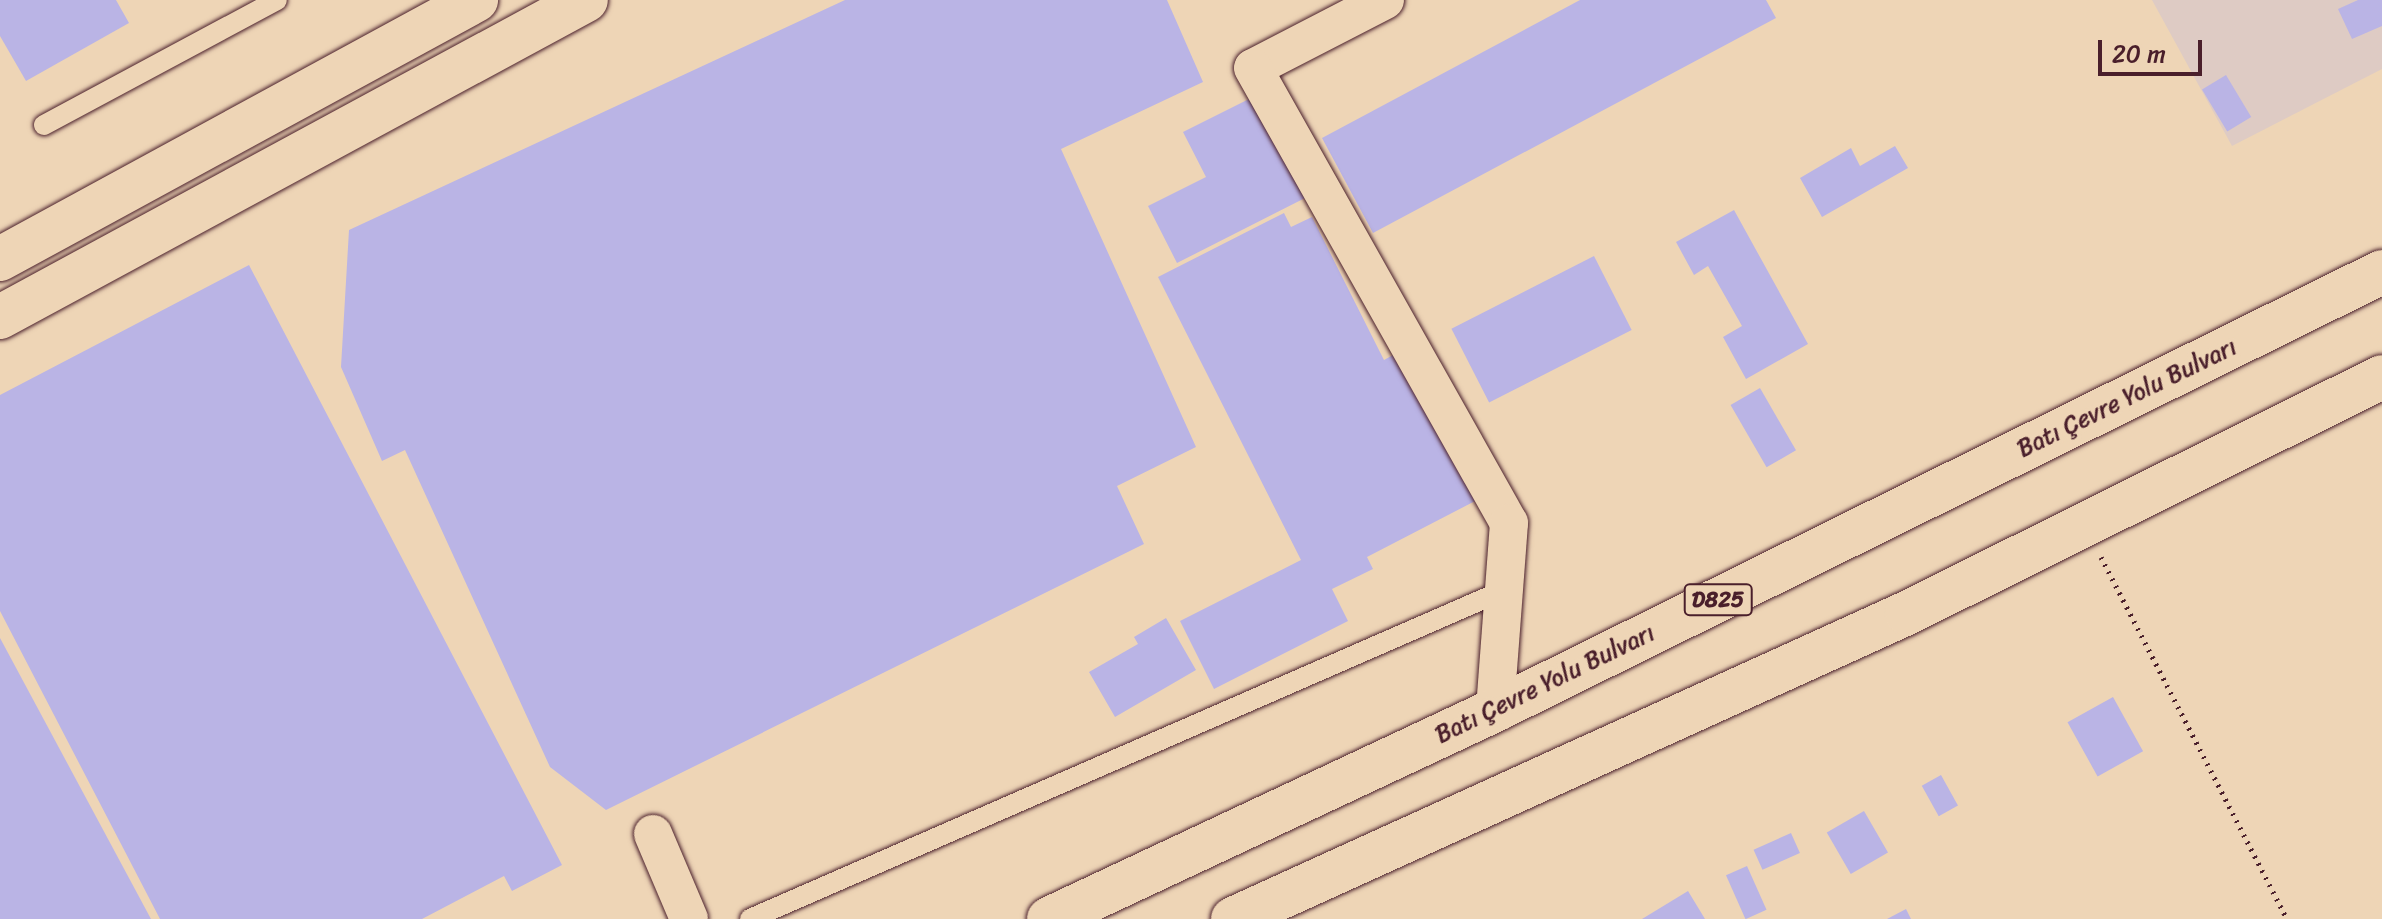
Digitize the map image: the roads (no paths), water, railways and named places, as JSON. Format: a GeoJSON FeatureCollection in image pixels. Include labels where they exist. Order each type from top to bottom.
{"type":"FeatureCollection","features":[{"type":"Feature","properties":{"kind":"main road"},"geometry":{"type":"LineString","coordinates":[[0,259],[476,0]]}},
{"type":"Feature","properties":{"kind":"main road"},"geometry":{"type":"LineString","coordinates":[[0,317],[586,0]]}},
{"type":"Feature","properties":{"kind":"main road","name":"Batı Çevre Yolu Bulvarı"},"geometry":{"type":"LineString","coordinates":[[1049,919],[1495,710],[2382,272]]}},
{"type":"Feature","properties":{"kind":"main road"},"geometry":{"type":"LineString","coordinates":[[1233,919],[1907,613],[2382,377]]}},
{"type":"Feature","properties":{"kind":"street"},"geometry":{"type":"LineString","coordinates":[[1385,0],[1253,68],[1509,523],[1495,710]]}},
{"type":"Feature","properties":{"kind":"street"},"geometry":{"type":"LineString","coordinates":[[653,834],[689,919]]}},
{"type":"Feature","properties":{"kind":"lane"},"geometry":{"type":"LineString","coordinates":[[44,125],[277,0]]}},
{"type":"Feature","properties":{"kind":"lane"},"geometry":{"type":"LineString","coordinates":[[750,919],[1504,590]]}}]}
